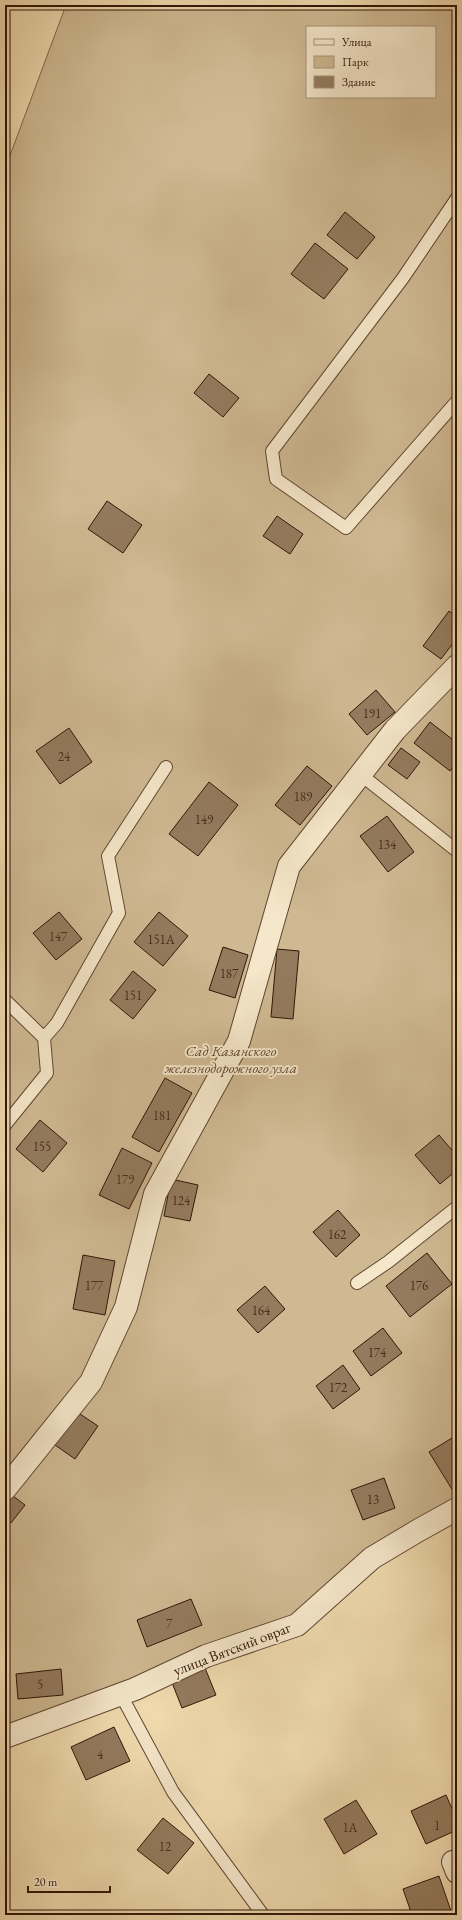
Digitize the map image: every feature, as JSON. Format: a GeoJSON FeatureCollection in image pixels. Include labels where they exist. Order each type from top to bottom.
{"type":"FeatureCollection","features":[{"type":"Feature","properties":{"kind":"street"},"geometry":{"type":"LineString","coordinates":[[5,1489],[91,1382],[126,1307],[154,1194],[239,1041],[289,866],[395,730],[457,666]]}},
{"type":"Feature","properties":{"kind":"street","name":"улица Вятский овраг"},"geometry":{"type":"LineString","coordinates":[[5,1737],[121,1695],[206,1656],[297,1625],[372,1558],[419,1530],[457,1510]]}},
{"type":"Feature","properties":{"kind":"lane"},"geometry":{"type":"LineString","coordinates":[[457,198],[403,278],[272,451],[276,479],[346,528],[457,401]]}},
{"type":"Feature","properties":{"kind":"lane"},"geometry":{"type":"LineString","coordinates":[[44,1038],[57,1023],[119,913],[108,856],[166,767]]}},
{"type":"Feature","properties":{"kind":"lane"},"geometry":{"type":"LineString","coordinates":[[360,774],[457,851]]}},
{"type":"Feature","properties":{"kind":"lane"},"geometry":{"type":"LineString","coordinates":[[5,1000],[44,1038],[47,1073],[5,1125]]}},
{"type":"Feature","properties":{"kind":"lane"},"geometry":{"type":"LineString","coordinates":[[357,1283],[388,1262],[457,1207]]}},
{"type":"Feature","properties":{"kind":"lane"},"geometry":{"type":"LineString","coordinates":[[121,1695],[173,1792],[263,1915]]}},
{"type":"Feature","properties":{"kind":"green space","name":"Сад Казанского железнодорожного узла"},"geometry":{"type":"Polygon","coordinates":[[[66,5],[457,5],[457,1509],[297,1625],[5,1737],[5,169],[66,5]]]}},
{"type":"Feature","properties":{"kind":"building"},"geometry":{"type":"Polygon","coordinates":[[[345,212],[375,237],[357,259],[327,235],[345,212]]]}},
{"type":"Feature","properties":{"kind":"building"},"geometry":{"type":"Polygon","coordinates":[[[315,243],[348,269],[324,299],[291,274],[315,243]]]}},
{"type":"Feature","properties":{"kind":"building"},"geometry":{"type":"Polygon","coordinates":[[[209,374],[239,398],[223,417],[194,393],[209,374]]]}},
{"type":"Feature","properties":{"kind":"building"},"geometry":{"type":"Polygon","coordinates":[[[107,501],[142,525],[123,553],[88,529],[107,501]]]}},
{"type":"Feature","properties":{"kind":"building"},"geometry":{"type":"Polygon","coordinates":[[[277,516],[303,534],[290,554],[263,536],[277,516]]]}},
{"type":"Feature","properties":{"kind":"building"},"geometry":{"type":"Polygon","coordinates":[[[449,611],[457,617],[457,638],[441,659],[423,646],[449,611]]]}},
{"type":"Feature","properties":{"kind":"building"},"geometry":{"type":"Polygon","coordinates":[[[376,690],[395,712],[367,735],[349,714],[376,690]]]}},
{"type":"Feature","properties":{"kind":"building"},"geometry":{"type":"Polygon","coordinates":[[[430,722],[457,743],[457,761],[450,771],[414,743],[430,722]]]}},
{"type":"Feature","properties":{"kind":"building"},"geometry":{"type":"Polygon","coordinates":[[[69,728],[92,762],[60,784],[36,751],[69,728]]]}},
{"type":"Feature","properties":{"kind":"building"},"geometry":{"type":"Polygon","coordinates":[[[401,748],[420,762],[407,779],[388,765],[401,748]]]}},
{"type":"Feature","properties":{"kind":"building"},"geometry":{"type":"Polygon","coordinates":[[[307,766],[332,786],[300,825],[275,805],[307,766]]]}},
{"type":"Feature","properties":{"kind":"building"},"geometry":{"type":"Polygon","coordinates":[[[209,782],[238,805],[198,856],[169,834],[209,782]]]}},
{"type":"Feature","properties":{"kind":"building"},"geometry":{"type":"Polygon","coordinates":[[[387,816],[414,852],[388,872],[360,836],[387,816]]]}},
{"type":"Feature","properties":{"kind":"building"},"geometry":{"type":"Polygon","coordinates":[[[59,912],[82,939],[56,960],[33,933],[59,912]]]}},
{"type":"Feature","properties":{"kind":"building"},"geometry":{"type":"Polygon","coordinates":[[[159,912],[188,936],[163,966],[134,942],[159,912]]]}},
{"type":"Feature","properties":{"kind":"building"},"geometry":{"type":"Polygon","coordinates":[[[223,947],[248,955],[235,998],[209,990],[223,947]]]}},
{"type":"Feature","properties":{"kind":"building"},"geometry":{"type":"Polygon","coordinates":[[[277,949],[299,951],[293,1019],[271,1017],[277,949]]]}},
{"type":"Feature","properties":{"kind":"building"},"geometry":{"type":"Polygon","coordinates":[[[133,971],[156,990],[133,1019],[110,1000],[133,971]]]}},
{"type":"Feature","properties":{"kind":"building"},"geometry":{"type":"Polygon","coordinates":[[[165,1078],[192,1093],[159,1152],[132,1137],[165,1078]]]}},
{"type":"Feature","properties":{"kind":"building"},"geometry":{"type":"Polygon","coordinates":[[[40,1120],[67,1143],[43,1172],[16,1149],[40,1120]]]}},
{"type":"Feature","properties":{"kind":"building"},"geometry":{"type":"Polygon","coordinates":[[[439,1135],[457,1156],[457,1170],[440,1184],[415,1155],[439,1135]]]}},
{"type":"Feature","properties":{"kind":"building"},"geometry":{"type":"Polygon","coordinates":[[[122,1148],[152,1163],[129,1209],[99,1195],[122,1148]]]}},
{"type":"Feature","properties":{"kind":"building"},"geometry":{"type":"Polygon","coordinates":[[[171,1179],[198,1185],[190,1221],[164,1216],[171,1179]]]}},
{"type":"Feature","properties":{"kind":"building"},"geometry":{"type":"Polygon","coordinates":[[[338,1210],[360,1235],[336,1257],[313,1232],[338,1210]]]}},
{"type":"Feature","properties":{"kind":"building"},"geometry":{"type":"Polygon","coordinates":[[[427,1253],[452,1284],[410,1317],[386,1286],[427,1253]]]}},
{"type":"Feature","properties":{"kind":"building"},"geometry":{"type":"Polygon","coordinates":[[[83,1255],[115,1261],[105,1315],[73,1309],[83,1255]]]}},
{"type":"Feature","properties":{"kind":"building"},"geometry":{"type":"Polygon","coordinates":[[[265,1286],[285,1309],[258,1333],[237,1310],[265,1286]]]}},
{"type":"Feature","properties":{"kind":"building"},"geometry":{"type":"Polygon","coordinates":[[[383,1328],[402,1353],[371,1376],[353,1351],[383,1328]]]}},
{"type":"Feature","properties":{"kind":"building"},"geometry":{"type":"Polygon","coordinates":[[[343,1365],[360,1389],[333,1409],[316,1386],[343,1365]]]}},
{"type":"Feature","properties":{"kind":"building"},"geometry":{"type":"Polygon","coordinates":[[[77,1412],[98,1426],[75,1459],[55,1445],[77,1412]]]}},
{"type":"Feature","properties":{"kind":"building"},"geometry":{"type":"Polygon","coordinates":[[[457,1435],[457,1488],[453,1491],[429,1452],[457,1435]]]}},
{"type":"Feature","properties":{"kind":"building"},"geometry":{"type":"Polygon","coordinates":[[[384,1478],[395,1508],[363,1520],[351,1490],[384,1478]]]}},
{"type":"Feature","properties":{"kind":"building"},"geometry":{"type":"Polygon","coordinates":[[[9,1493],[25,1505],[11,1523],[5,1519],[5,1499],[9,1493]]]}},
{"type":"Feature","properties":{"kind":"building"},"geometry":{"type":"Polygon","coordinates":[[[191,1599],[202,1625],[147,1647],[137,1620],[191,1599]]]}},
{"type":"Feature","properties":{"kind":"building"},"geometry":{"type":"Polygon","coordinates":[[[203,1663],[216,1695],[182,1708],[169,1675],[203,1663]]]}},
{"type":"Feature","properties":{"kind":"building"},"geometry":{"type":"Polygon","coordinates":[[[61,1669],[63,1695],[18,1699],[16,1674],[61,1669]]]}},
{"type":"Feature","properties":{"kind":"building"},"geometry":{"type":"Polygon","coordinates":[[[114,1727],[130,1761],[86,1780],[71,1747],[114,1727]]]}},
{"type":"Feature","properties":{"kind":"building"},"geometry":{"type":"Polygon","coordinates":[[[446,1795],[457,1820],[457,1830],[426,1844],[411,1811],[446,1795]]]}},
{"type":"Feature","properties":{"kind":"building"},"geometry":{"type":"Polygon","coordinates":[[[356,1800],[377,1834],[344,1854],[324,1819],[356,1800]]]}},
{"type":"Feature","properties":{"kind":"building"},"geometry":{"type":"Polygon","coordinates":[[[163,1818],[194,1843],[168,1874],[137,1850],[163,1818]]]}},
{"type":"Feature","properties":{"kind":"building"},"geometry":{"type":"Polygon","coordinates":[[[439,1876],[451,1911],[438,1915],[412,1915],[403,1889],[439,1876]]]}}]}
